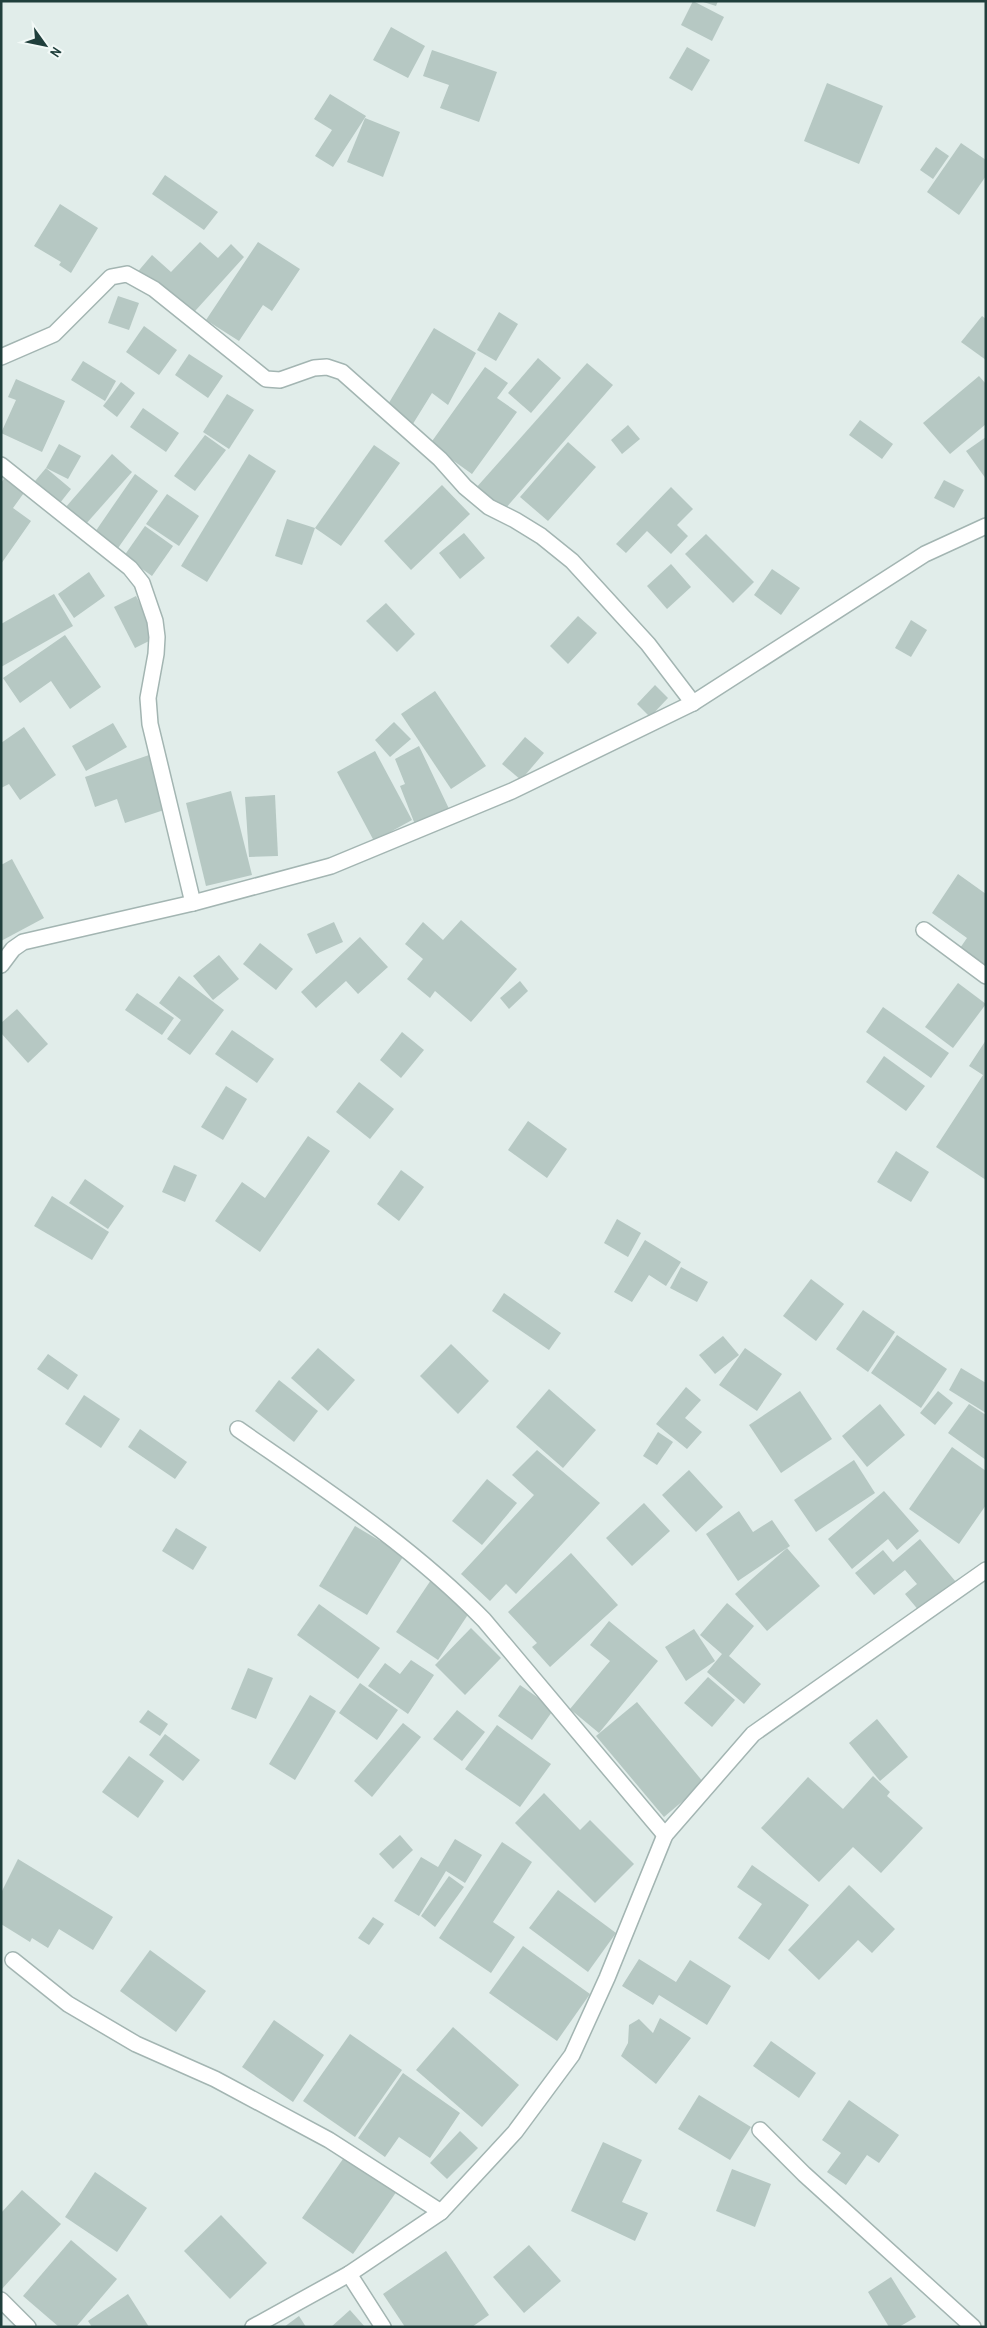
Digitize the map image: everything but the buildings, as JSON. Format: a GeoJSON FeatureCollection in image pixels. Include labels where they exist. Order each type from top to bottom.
{"type":"FeatureCollection","features":[{"type":"Feature","properties":{"kind":"street"},"geometry":{"type":"LineString","coordinates":[[1,357],[54,334],[111,277],[127,274],[154,289],[266,379],[280,380],[314,368],[327,366],[342,372],[440,459],[466,487],[489,507],[541,536],[572,561],[648,644],[693,703]]}},
{"type":"Feature","properties":{"kind":"street"},"geometry":{"type":"LineString","coordinates":[[1,465],[130,568],[142,583],[157,637],[148,698],[150,724],[193,903]]}},
{"type":"Feature","properties":{"kind":"street"},"geometry":{"type":"LineString","coordinates":[[2,963],[23,942],[193,903],[330,866],[512,791],[693,703],[925,554],[986,526]]}},
{"type":"Feature","properties":{"kind":"street"},"geometry":{"type":"LineString","coordinates":[[924,930],[986,976]]}},
{"type":"Feature","properties":{"kind":"street"},"geometry":{"type":"LineString","coordinates":[[238,1429],[384,1534],[452,1586],[484,1620],[665,1835]]}},
{"type":"Feature","properties":{"kind":"street"},"geometry":{"type":"LineString","coordinates":[[253,2327],[349,2274],[441,2212],[515,2132],[572,2055],[607,1978],[665,1835],[753,1734],[986,1570]]}},
{"type":"Feature","properties":{"kind":"street"},"geometry":{"type":"LineString","coordinates":[[14,1960],[68,2004],[136,2044],[215,2079],[328,2140],[441,2212]]}},
{"type":"Feature","properties":{"kind":"street"},"geometry":{"type":"LineString","coordinates":[[760,2130],[804,2174],[973,2327]]}},
{"type":"Feature","properties":{"kind":"street"},"geometry":{"type":"LineString","coordinates":[[349,2274],[382,2327]]}},
{"type":"Feature","properties":{"kind":"street"},"geometry":{"type":"LineString","coordinates":[[1,2300],[28,2327]]}}]}
